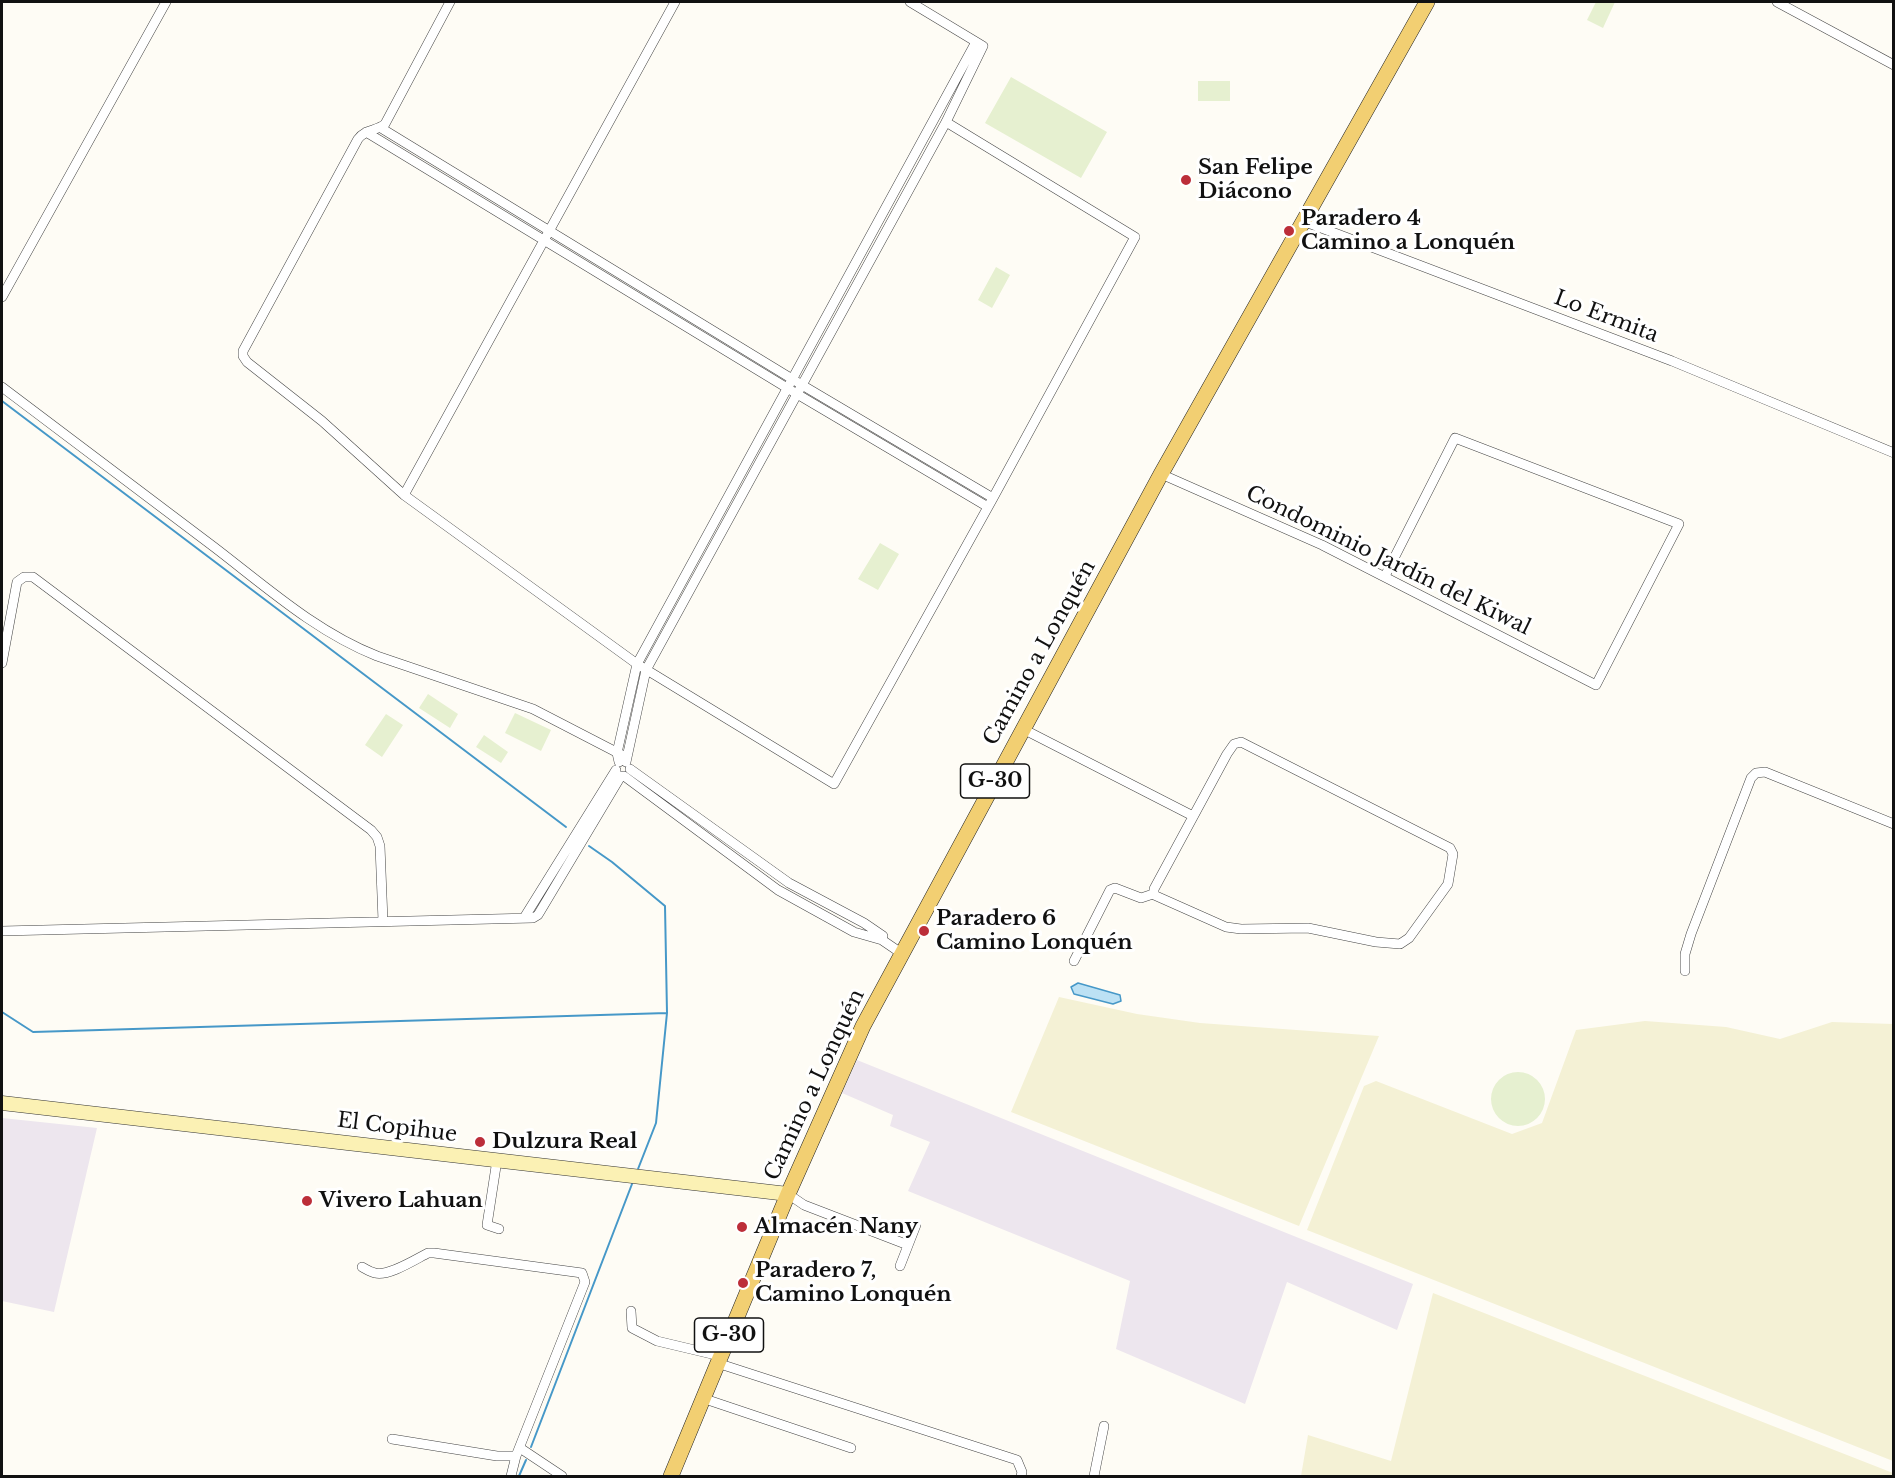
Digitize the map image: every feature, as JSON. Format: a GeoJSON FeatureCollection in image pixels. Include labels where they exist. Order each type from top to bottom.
{"type":"FeatureCollection","features":[{"type":"Feature","properties":{"kind":"main road","name":"Camino a Lonquén"},"geometry":{"type":"LineString","coordinates":[[671,1476],[788,1194],[856,1040],[1161,474],[1427,2]]}},
{"type":"Feature","properties":{"kind":"main road","name":"El Copihue"},"geometry":{"type":"LineString","coordinates":[[2,1103],[788,1194]]}},
{"type":"Feature","properties":{"kind":"street"},"geometry":{"type":"LineString","coordinates":[[2,297],[166,2]]}},
{"type":"Feature","properties":{"kind":"street"},"geometry":{"type":"LineString","coordinates":[[450,2],[385,124],[381,128],[366,132],[358,139],[243,351],[243,357],[322,421],[404,495],[637,664],[834,784],[1135,237],[946,122]]}},
{"type":"Feature","properties":{"kind":"street"},"geometry":{"type":"LineString","coordinates":[[404,495],[675,2]]}},
{"type":"Feature","properties":{"kind":"street"},"geometry":{"type":"LineString","coordinates":[[910,2],[980,44]]}},
{"type":"Feature","properties":{"kind":"street"},"geometry":{"type":"LineString","coordinates":[[1777,2],[1893,64]]}},
{"type":"Feature","properties":{"kind":"street"},"geometry":{"type":"LineString","coordinates":[[2,931],[533,918],[541,910],[622,766],[646,670],[946,122],[980,44]]}},
{"type":"Feature","properties":{"kind":"street"},"geometry":{"type":"LineString","coordinates":[[622,766],[637,664],[787,388],[980,44]]}},
{"type":"Feature","properties":{"kind":"street"},"geometry":{"type":"LineString","coordinates":[[381,128],[787,388],[988,507]]}},
{"type":"Feature","properties":{"kind":"street"},"geometry":{"type":"LineString","coordinates":[[366,132],[548,236],[993,498]]}},
{"type":"Feature","properties":{"kind":"street","name":"Lo Ermita"},"geometry":{"type":"LineString","coordinates":[[1303,220],[1672,361],[1893,453]]}},
{"type":"Feature","properties":{"kind":"street"},"geometry":{"type":"LineString","coordinates":[[2,387],[285,602],[335,636],[377,656],[533,709],[622,766],[795,886],[903,950]]}},
{"type":"Feature","properties":{"kind":"street","name":"Condominio Jardín del Kiwal"},"geometry":{"type":"LineString","coordinates":[[1161,474],[1322,545],[1596,685],[1679,524],[1455,438],[1385,576]]}},
{"type":"Feature","properties":{"kind":"street"},"geometry":{"type":"LineString","coordinates":[[2,663],[17,582],[24,577],[33,577],[371,830],[380,846],[382,921]]}},
{"type":"Feature","properties":{"kind":"street"},"geometry":{"type":"LineString","coordinates":[[1023,729],[1192,816]]}},
{"type":"Feature","properties":{"kind":"street"},"geometry":{"type":"LineString","coordinates":[[1241,742],[1447,846],[1453,854],[1450,877],[1445,889],[1409,938],[1397,944],[1308,928],[1241,929],[1226,927],[1159,899],[1153,894],[1192,816],[1230,748],[1241,742]]}},
{"type":"Feature","properties":{"kind":"street"},"geometry":{"type":"LineString","coordinates":[[1684,971],[1690,934],[1751,778],[1756,773],[1765,772],[1893,824]]}},
{"type":"Feature","properties":{"kind":"street"},"geometry":{"type":"LineString","coordinates":[[1074,961],[1110,890],[1115,888],[1141,898],[1153,894]]}},
{"type":"Feature","properties":{"kind":"street"},"geometry":{"type":"LineString","coordinates":[[497,1160],[487,1225],[499,1229]]}},
{"type":"Feature","properties":{"kind":"street"},"geometry":{"type":"LineString","coordinates":[[788,1194],[804,1205],[908,1245]]}},
{"type":"Feature","properties":{"kind":"street"},"geometry":{"type":"LineString","coordinates":[[900,1266],[916,1225]]}},
{"type":"Feature","properties":{"kind":"street"},"geometry":{"type":"LineString","coordinates":[[362,1267],[376,1274],[382,1273],[428,1253],[434,1253],[582,1273],[585,1282],[510,1476]]}},
{"type":"Feature","properties":{"kind":"street"},"geometry":{"type":"LineString","coordinates":[[631,1311],[632,1328],[657,1341],[1017,1460],[1022,1472],[1021,1476]]}},
{"type":"Feature","properties":{"kind":"street"},"geometry":{"type":"LineString","coordinates":[[702,1398],[851,1448]]}},
{"type":"Feature","properties":{"kind":"street"},"geometry":{"type":"LineString","coordinates":[[1094,1476],[1104,1426]]}},
{"type":"Feature","properties":{"kind":"street"},"geometry":{"type":"LineString","coordinates":[[392,1439],[497,1456],[518,1452],[562,1476]]}},
{"type":"Feature","properties":{"kind":"shaded area"},"geometry":{"type":"Polygon","coordinates":[[[1059,997],[1137,1014],[1200,1023],[1379,1036],[1299,1226],[1011,1112],[1059,997]]]}},
{"type":"Feature","properties":{"kind":"shaded area"},"geometry":{"type":"Polygon","coordinates":[[[1645,1021],[1726,1027],[1780,1039],[1832,1022],[1893,1024],[1893,1461],[1307,1230],[1364,1086],[1376,1081],[1512,1134],[1542,1123],[1576,1030],[1645,1021]]]}},
{"type":"Feature","properties":{"kind":"shaded area"},"geometry":{"type":"Polygon","coordinates":[[[857,1060],[1413,1284],[1397,1330],[1287,1282],[1245,1404],[1116,1349],[1130,1281],[908,1191],[930,1142],[890,1126],[893,1115],[842,1093],[857,1060]]]}},
{"type":"Feature","properties":{"kind":"shaded area"},"geometry":{"type":"Polygon","coordinates":[[[2,1118],[97,1128],[54,1312],[2,1301],[2,1118]]]}},
{"type":"Feature","properties":{"kind":"shaded area"},"geometry":{"type":"Polygon","coordinates":[[[1433,1293],[1893,1473],[1893,1476],[1301,1476],[1308,1435],[1391,1461],[1433,1293]]]}},
{"type":"Feature","properties":{"kind":"green space"},"geometry":{"type":"Polygon","coordinates":[[[1596,2],[1615,2],[1603,28],[1587,20],[1596,2]]]}},
{"type":"Feature","properties":{"kind":"green space"},"geometry":{"type":"Polygon","coordinates":[[[1011,77],[1107,132],[1081,178],[985,123],[1011,77]]]}},
{"type":"Feature","properties":{"kind":"green space"},"geometry":{"type":"Polygon","coordinates":[[[1198,81],[1230,81],[1230,101],[1198,101],[1198,81]]]}},
{"type":"Feature","properties":{"kind":"green space"},"geometry":{"type":"Polygon","coordinates":[[[996,267],[1010,275],[992,308],[978,300],[996,267]]]}},
{"type":"Feature","properties":{"kind":"green space"},"geometry":{"type":"Polygon","coordinates":[[[880,543],[899,554],[878,590],[858,579],[880,543]]]}},
{"type":"Feature","properties":{"kind":"green space"},"geometry":{"type":"Polygon","coordinates":[[[428,694],[458,714],[450,728],[419,708],[428,694]]]}},
{"type":"Feature","properties":{"kind":"green space"},"geometry":{"type":"Polygon","coordinates":[[[515,713],[551,730],[541,751],[505,733],[515,713]]]}},
{"type":"Feature","properties":{"kind":"green space"},"geometry":{"type":"Polygon","coordinates":[[[386,714],[403,725],[382,757],[365,745],[386,714]]]}},
{"type":"Feature","properties":{"kind":"green space"},"geometry":{"type":"Polygon","coordinates":[[[484,735],[508,752],[501,763],[476,747],[484,735]]]}},
{"type":"Feature","properties":{"kind":"green space"},"geometry":{"type":"Polygon","coordinates":[[[1518,1072],[1528,1074],[1537,1080],[1543,1089],[1545,1099],[1543,1109],[1537,1118],[1528,1124],[1518,1126],[1508,1124],[1499,1118],[1493,1109],[1491,1099],[1493,1089],[1499,1080],[1508,1074],[1518,1072]]]}},
{"type":"Feature","properties":{"kind":"water"},"geometry":{"type":"Polygon","coordinates":[[[1078,983],[1120,995],[1121,1001],[1113,1004],[1074,994],[1071,987],[1078,983]]]}},
{"type":"Feature","properties":{"kind":"waterway"},"geometry":{"type":"LineString","coordinates":[[2,401],[566,827]]}},
{"type":"Feature","properties":{"kind":"waterway"},"geometry":{"type":"LineString","coordinates":[[589,846],[665,906],[667,1013],[656,1123],[638,1169]]}},
{"type":"Feature","properties":{"kind":"waterway"},"geometry":{"type":"LineString","coordinates":[[2,1012],[33,1032],[667,1013]]}},
{"type":"Feature","properties":{"kind":"waterway"},"geometry":{"type":"LineString","coordinates":[[531,1447],[632,1184]]}},
{"type":"Feature","properties":{"kind":"waterway"},"geometry":{"type":"LineString","coordinates":[[519,1476],[526,1460]]}},
{"type":"Feature","properties":{"kind":"place","name":"San Felipe Diácono"},"geometry":{"type":"Point","coordinates":[1186,180]}},
{"type":"Feature","properties":{"kind":"place","name":"Paradero 4 Camino a Lonquén"},"geometry":{"type":"Point","coordinates":[1289,231]}},
{"type":"Feature","properties":{"kind":"place","name":"Paradero 6 Camino Lonquén"},"geometry":{"type":"Point","coordinates":[924,931]}},
{"type":"Feature","properties":{"kind":"place","name":"Dulzura Real"},"geometry":{"type":"Point","coordinates":[480,1142]}},
{"type":"Feature","properties":{"kind":"place","name":"Vivero Lahuan"},"geometry":{"type":"Point","coordinates":[307,1201]}},
{"type":"Feature","properties":{"kind":"place","name":"Almacén Nany"},"geometry":{"type":"Point","coordinates":[742,1227]}},
{"type":"Feature","properties":{"kind":"place","name":"Paradero 7, Camino Lonquén"},"geometry":{"type":"Point","coordinates":[743,1283]}}]}
